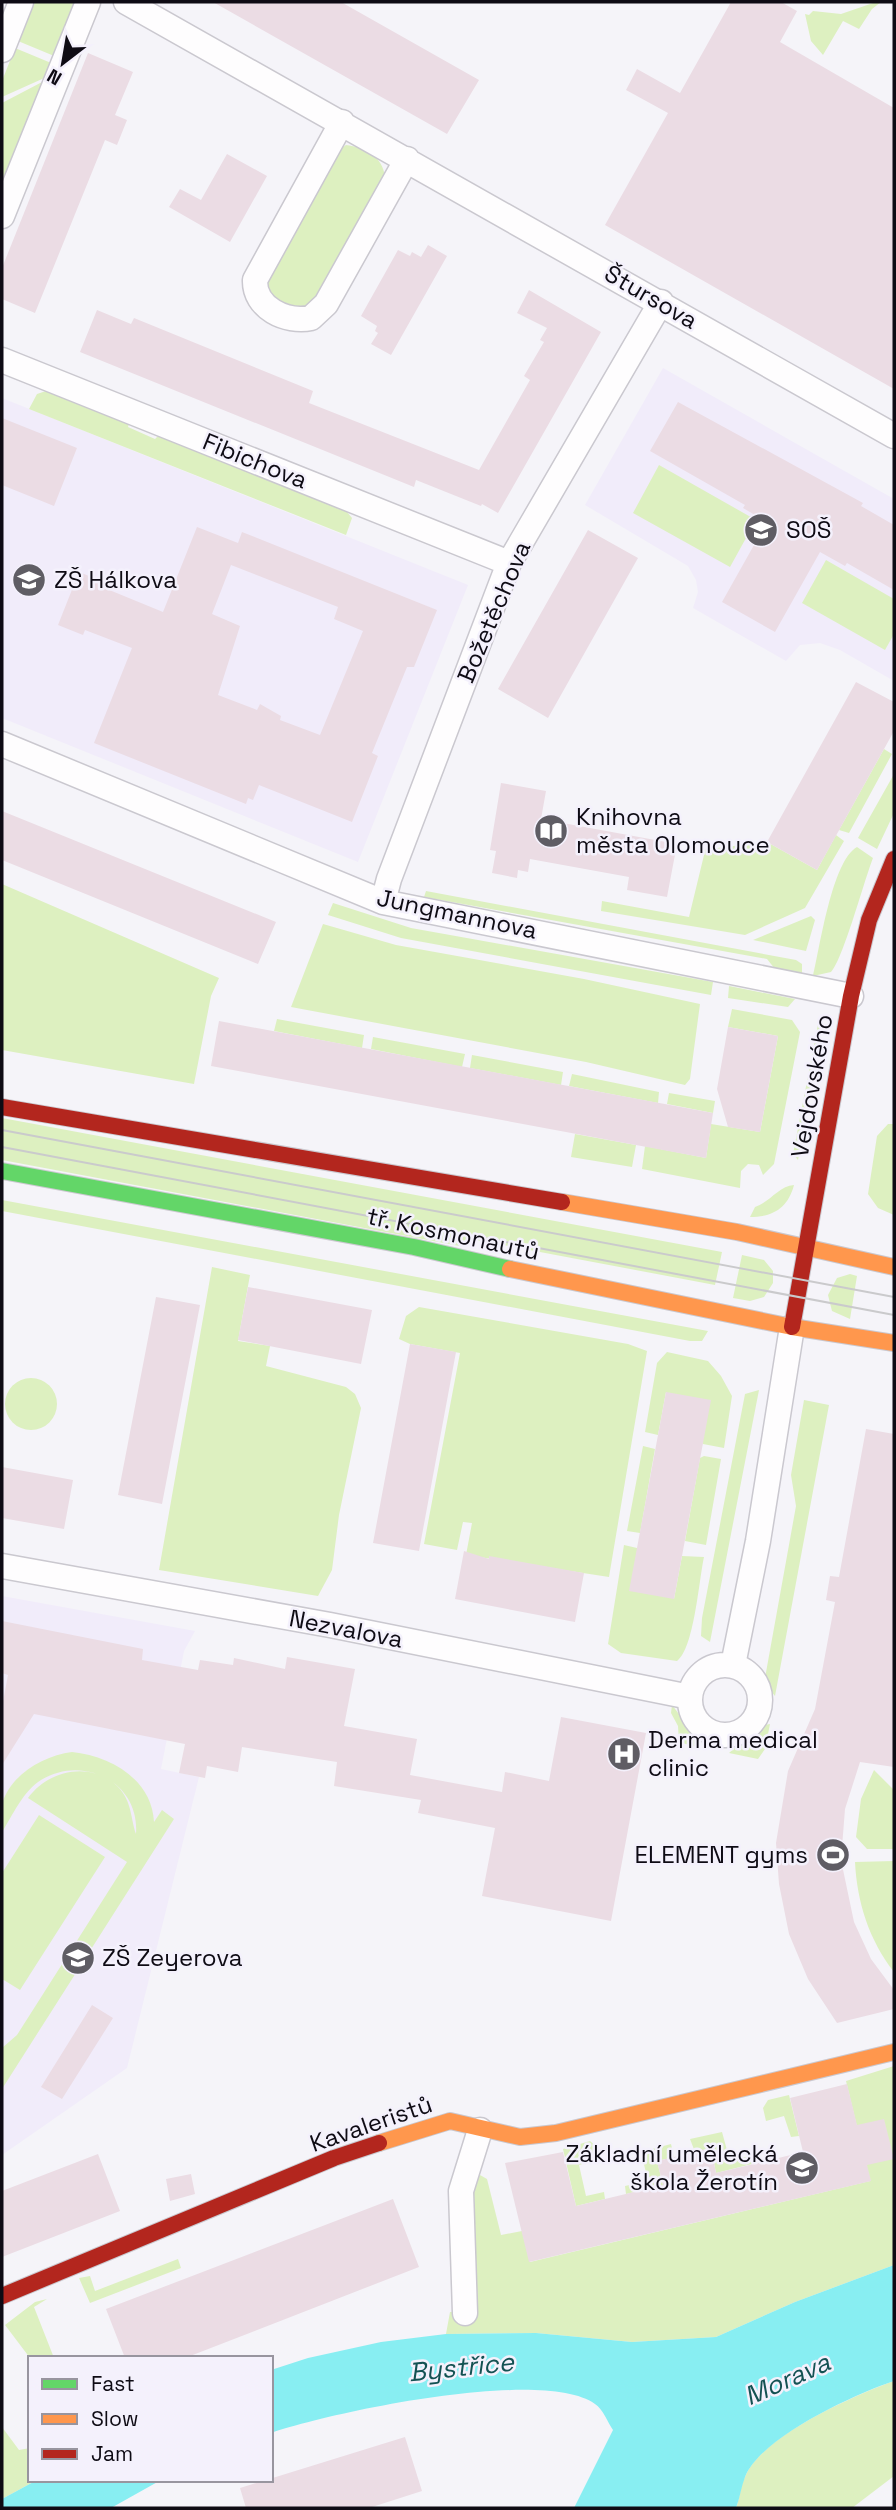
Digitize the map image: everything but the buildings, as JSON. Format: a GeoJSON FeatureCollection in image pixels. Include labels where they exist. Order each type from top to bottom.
{"type":"FeatureCollection","features":[{"type":"Feature","properties":{"kind":"street"},"geometry":{"type":"LineString","coordinates":[[2,50],[21,2]]}},
{"type":"Feature","properties":{"kind":"street"},"geometry":{"type":"LineString","coordinates":[[2,216],[88,2]]}},
{"type":"Feature","properties":{"kind":"street","name":"Štursova"},"geometry":{"type":"LineString","coordinates":[[126,2],[894,436]]}},
{"type":"Feature","properties":{"kind":"street"},"geometry":{"type":"LineString","coordinates":[[342,122],[255,280],[255,289],[263,304],[288,319],[311,318],[326,304],[407,159]]}},
{"type":"Feature","properties":{"kind":"street","name":"Božetěchova"},"geometry":{"type":"LineString","coordinates":[[383,902],[389,879],[509,563],[660,302]]}},
{"type":"Feature","properties":{"kind":"street","name":"Fibichova"},"geometry":{"type":"LineString","coordinates":[[2,360],[509,563]]}},
{"type":"Feature","properties":{"kind":"street","name":"Jungmannova"},"geometry":{"type":"LineString","coordinates":[[2,744],[383,902],[851,996]]}},
{"type":"Feature","properties":{"kind":"street","name":"Vejdovského"},"geometry":{"type":"LineString","coordinates":[[792,1327],[851,996],[869,920],[894,859]]}},
{"type":"Feature","properties":{"kind":"street","name":"tř. Kosmonautů"},"geometry":{"type":"LineString","coordinates":[[2,1107],[806,1246],[894,1266]]}},
{"type":"Feature","properties":{"kind":"street","name":"tř. Kosmonautů"},"geometry":{"type":"LineString","coordinates":[[2,1171],[414,1247],[571,1283],[792,1327],[894,1343]]}},
{"type":"Feature","properties":{"kind":"street"},"geometry":{"type":"LineString","coordinates":[[733,1665],[758,1541],[792,1327]]}},
{"type":"Feature","properties":{"kind":"street","name":"Nezvalova"},"geometry":{"type":"LineString","coordinates":[[2,1566],[330,1625],[690,1697]]}},
{"type":"Feature","properties":{"kind":"street"},"geometry":{"type":"LineString","coordinates":[[733,1665],[749,1674],[760,1696],[759,1707],[747,1728],[724,1735],[712,1733],[695,1718],[690,1697],[692,1686],[707,1669],[733,1665]]}},
{"type":"Feature","properties":{"kind":"street","name":"Kavaleristů"},"geometry":{"type":"LineString","coordinates":[[2,2296],[334,2158],[450,2121],[520,2137],[556,2133],[894,2052]]}},
{"type":"Feature","properties":{"kind":"street"},"geometry":{"type":"LineString","coordinates":[[465,2313],[461,2191],[480,2130]]}},
{"type":"Feature","properties":{"kind":"shaded area","name":"SOŠ"},"geometry":{"type":"Polygon","coordinates":[[[663,368],[894,499],[894,681],[840,650],[820,643],[800,645],[786,661],[693,608],[698,592],[696,580],[688,566],[585,505],[663,368]]]}},
{"type":"Feature","properties":{"kind":"shaded area"},"geometry":{"type":"Polygon","coordinates":[[[2,398],[468,585],[358,862],[2,718],[2,398]]]}},
{"type":"Feature","properties":{"kind":"shaded area","name":"ZŠ Zeyerova"},"geometry":{"type":"Polygon","coordinates":[[[2,1596],[195,1631],[184,1651],[161,1769],[199,1777],[127,2068],[2,2155],[2,1596]]]}},
{"type":"Feature","properties":{"kind":"green space"},"geometry":{"type":"Polygon","coordinates":[[[35,2],[82,2],[59,58],[18,41],[35,2]]]}},
{"type":"Feature","properties":{"kind":"green space"},"geometry":{"type":"Polygon","coordinates":[[[881,2],[872,9],[859,29],[843,21],[823,55],[811,41],[805,14],[809,15],[813,11],[841,14],[881,2]]]}},
{"type":"Feature","properties":{"kind":"green space"},"geometry":{"type":"Polygon","coordinates":[[[15,48],[56,65],[51,75],[2,97],[2,81],[15,48]]]}},
{"type":"Feature","properties":{"kind":"green space"},"geometry":{"type":"Polygon","coordinates":[[[44,81],[2,197],[2,103],[44,81]]]}},
{"type":"Feature","properties":{"kind":"green space"},"geometry":{"type":"Polygon","coordinates":[[[346,145],[372,154],[381,164],[385,177],[315,304],[299,312],[268,298],[263,279],[334,154],[346,145]]]}},
{"type":"Feature","properties":{"kind":"green space"},"geometry":{"type":"Polygon","coordinates":[[[46,391],[129,424],[128,427],[155,439],[158,436],[347,512],[352,518],[346,535],[29,409],[37,394],[46,391]]]}},
{"type":"Feature","properties":{"kind":"green space"},"geometry":{"type":"Polygon","coordinates":[[[659,465],[756,520],[730,567],[633,513],[659,465]]]}},
{"type":"Feature","properties":{"kind":"green space"},"geometry":{"type":"Polygon","coordinates":[[[826,560],[894,599],[894,634],[885,650],[802,603],[826,560]]]}},
{"type":"Feature","properties":{"kind":"green space"},"geometry":{"type":"Polygon","coordinates":[[[884,749],[892,754],[849,833],[839,830],[884,749]]]}},
{"type":"Feature","properties":{"kind":"green space"},"geometry":{"type":"Polygon","coordinates":[[[894,774],[894,813],[877,849],[858,838],[894,774]]]}},
{"type":"Feature","properties":{"kind":"green space"},"geometry":{"type":"Polygon","coordinates":[[[836,835],[844,841],[805,908],[745,935],[601,911],[602,901],[689,917],[705,851],[701,850],[767,842],[817,870],[836,835]]]}},
{"type":"Feature","properties":{"kind":"green space"},"geometry":{"type":"Polygon","coordinates":[[[857,847],[873,858],[847,937],[831,972],[813,976],[834,886],[848,855],[857,847]]]}},
{"type":"Feature","properties":{"kind":"green space"},"geometry":{"type":"Polygon","coordinates":[[[2,884],[219,978],[211,996],[194,1084],[2,1050],[2,884]]]}},
{"type":"Feature","properties":{"kind":"green space"},"geometry":{"type":"Polygon","coordinates":[[[426,891],[796,960],[802,964],[802,974],[775,969],[767,959],[424,897],[426,891]]]}},
{"type":"Feature","properties":{"kind":"green space"},"geometry":{"type":"Polygon","coordinates":[[[333,903],[411,928],[713,982],[711,995],[401,938],[328,915],[333,903]]]}},
{"type":"Feature","properties":{"kind":"green space"},"geometry":{"type":"Polygon","coordinates":[[[811,916],[815,920],[806,951],[753,940],[811,916]]]}},
{"type":"Feature","properties":{"kind":"green space"},"geometry":{"type":"Polygon","coordinates":[[[323,924],[396,945],[584,979],[700,1004],[690,1079],[685,1085],[586,1062],[291,1007],[323,924]]]}},
{"type":"Feature","properties":{"kind":"green space"},"geometry":{"type":"Polygon","coordinates":[[[729,986],[795,999],[788,1007],[728,998],[729,986]]]}},
{"type":"Feature","properties":{"kind":"green space"},"geometry":{"type":"Polygon","coordinates":[[[732,1009],[792,1020],[800,1032],[774,1164],[763,1175],[759,1165],[748,1164],[741,1171],[740,1188],[642,1169],[645,1146],[706,1158],[711,1124],[760,1132],[778,1036],[728,1027],[732,1009]]]}},
{"type":"Feature","properties":{"kind":"green space"},"geometry":{"type":"Polygon","coordinates":[[[277,1019],[364,1035],[362,1048],[274,1031],[277,1019]]]}},
{"type":"Feature","properties":{"kind":"green space"},"geometry":{"type":"Polygon","coordinates":[[[819,1019],[821,1038],[798,1160],[793,1154],[819,1019]]]}},
{"type":"Feature","properties":{"kind":"green space"},"geometry":{"type":"Polygon","coordinates":[[[373,1037],[465,1054],[462,1067],[371,1049],[373,1037]]]}},
{"type":"Feature","properties":{"kind":"green space"},"geometry":{"type":"Polygon","coordinates":[[[472,1055],[563,1072],[561,1085],[470,1068],[472,1055]]]}},
{"type":"Feature","properties":{"kind":"green space"},"geometry":{"type":"Polygon","coordinates":[[[572,1074],[659,1092],[658,1103],[569,1086],[572,1074]]]}},
{"type":"Feature","properties":{"kind":"green space"},"geometry":{"type":"Polygon","coordinates":[[[669,1093],[715,1101],[713,1113],[667,1104],[669,1093]]]}},
{"type":"Feature","properties":{"kind":"green space"},"geometry":{"type":"Polygon","coordinates":[[[2,1118],[722,1252],[715,1285],[466,1238],[465,1247],[2,1160],[2,1118]]]}},
{"type":"Feature","properties":{"kind":"green space"},"geometry":{"type":"Polygon","coordinates":[[[888,1124],[894,1124],[894,1215],[878,1208],[868,1194],[877,1136],[888,1124]]]}},
{"type":"Feature","properties":{"kind":"green space"},"geometry":{"type":"Polygon","coordinates":[[[575,1134],[636,1145],[632,1167],[571,1157],[575,1134]]]}},
{"type":"Feature","properties":{"kind":"green space"},"geometry":{"type":"Polygon","coordinates":[[[794,1185],[788,1200],[778,1210],[750,1217],[755,1207],[784,1188],[794,1185]]]}},
{"type":"Feature","properties":{"kind":"green space"},"geometry":{"type":"Polygon","coordinates":[[[2,1200],[708,1331],[702,1341],[690,1341],[2,1211],[2,1200]]]}},
{"type":"Feature","properties":{"kind":"green space"},"geometry":{"type":"Polygon","coordinates":[[[742,1255],[764,1260],[773,1271],[773,1283],[764,1297],[750,1301],[733,1298],[742,1255]]]}},
{"type":"Feature","properties":{"kind":"green space"},"geometry":{"type":"Polygon","coordinates":[[[212,1267],[250,1275],[238,1341],[270,1346],[266,1366],[346,1387],[355,1394],[361,1408],[339,1515],[332,1570],[318,1596],[159,1570],[212,1267]]]}},
{"type":"Feature","properties":{"kind":"green space"},"geometry":{"type":"Polygon","coordinates":[[[850,1274],[857,1276],[850,1319],[832,1311],[828,1295],[837,1278],[850,1274]]]}},
{"type":"Feature","properties":{"kind":"green space"},"geometry":{"type":"Polygon","coordinates":[[[419,1307],[628,1344],[647,1351],[609,1577],[466,1555],[472,1523],[463,1522],[457,1550],[424,1544],[460,1353],[410,1344],[399,1339],[406,1316],[419,1307]]]}},
{"type":"Feature","properties":{"kind":"green space"},"geometry":{"type":"Polygon","coordinates":[[[667,1352],[708,1361],[721,1376],[732,1396],[724,1448],[703,1444],[666,1392],[658,1435],[645,1432],[657,1363],[667,1352]]]}},
{"type":"Feature","properties":{"kind":"green space"},"geometry":{"type":"Polygon","coordinates":[[[31,1378],[41,1380],[49,1386],[55,1394],[55,1414],[49,1422],[41,1428],[31,1430],[21,1428],[13,1422],[7,1414],[5,1404],[7,1394],[13,1386],[21,1380],[31,1378]]]}},
{"type":"Feature","properties":{"kind":"green space"},"geometry":{"type":"Polygon","coordinates":[[[759,1390],[710,1642],[701,1636],[702,1618],[745,1394],[759,1390]]]}},
{"type":"Feature","properties":{"kind":"green space"},"geometry":{"type":"Polygon","coordinates":[[[804,1400],[829,1405],[775,1696],[765,1684],[765,1678],[796,1506],[791,1475],[804,1400]]]}},
{"type":"Feature","properties":{"kind":"green space"},"geometry":{"type":"Polygon","coordinates":[[[643,1446],[655,1449],[640,1533],[627,1531],[643,1446]]]}},
{"type":"Feature","properties":{"kind":"green space"},"geometry":{"type":"Polygon","coordinates":[[[704,1456],[721,1459],[706,1545],[685,1541],[700,1458],[704,1456]]]}},
{"type":"Feature","properties":{"kind":"green space"},"geometry":{"type":"Polygon","coordinates":[[[624,1545],[637,1548],[674,1599],[682,1556],[704,1557],[692,1629],[683,1654],[677,1661],[621,1653],[608,1644],[624,1545]]]}},
{"type":"Feature","properties":{"kind":"green space"},"geometry":{"type":"Polygon","coordinates":[[[672,1705],[699,1740],[700,1748],[679,1742],[678,1726],[671,1713],[672,1705]]]}},
{"type":"Feature","properties":{"kind":"green space"},"geometry":{"type":"Polygon","coordinates":[[[770,1724],[765,1749],[758,1759],[729,1753],[760,1726],[770,1724]]]}},
{"type":"Feature","properties":{"kind":"green space"},"geometry":{"type":"Polygon","coordinates":[[[61,1754],[86,1754],[114,1765],[126,1772],[146,1793],[154,1822],[162,1810],[174,1819],[2,2089],[2,2048],[17,2035],[127,1862],[28,1798],[48,1780],[59,1775],[83,1771],[57,1773],[41,1780],[24,1797],[2,1832],[2,1804],[6,1793],[20,1775],[39,1762],[61,1754]],[[113,1783],[127,1800],[136,1834],[135,1816],[129,1800],[113,1783]]]}},
{"type":"Feature","properties":{"kind":"green space"},"geometry":{"type":"Polygon","coordinates":[[[874,1770],[894,1790],[894,1849],[867,1849],[856,1837],[861,1799],[874,1770]]]}},
{"type":"Feature","properties":{"kind":"green space"},"geometry":{"type":"Polygon","coordinates":[[[39,1815],[105,1857],[20,1990],[2,1979],[2,1873],[39,1815]]]}},
{"type":"Feature","properties":{"kind":"green space"},"geometry":{"type":"Polygon","coordinates":[[[894,1861],[894,1972],[871,1934],[866,1920],[858,1892],[855,1862],[894,1861]]]}},
{"type":"Feature","properties":{"kind":"green space"},"geometry":{"type":"Polygon","coordinates":[[[894,2066],[894,2265],[795,2302],[716,2337],[632,2342],[536,2333],[446,2334],[450,2312],[472,2311],[467,2195],[480,2175],[487,2179],[501,2235],[522,2231],[530,2262],[870,2181],[846,2081],[894,2066]]]}},
{"type":"Feature","properties":{"kind":"green space"},"geometry":{"type":"Polygon","coordinates":[[[789,2095],[799,2136],[791,2137],[784,2116],[766,2121],[763,2108],[768,2100],[789,2095]]]}},
{"type":"Feature","properties":{"kind":"green space"},"geometry":{"type":"Polygon","coordinates":[[[722,2132],[730,2161],[753,2155],[756,2163],[716,2173],[711,2148],[695,2152],[690,2139],[722,2132]]]}},
{"type":"Feature","properties":{"kind":"green space"},"geometry":{"type":"Polygon","coordinates":[[[590,2141],[596,2146],[599,2159],[579,2165],[586,2196],[604,2192],[605,2199],[576,2206],[563,2149],[590,2141]]]}},
{"type":"Feature","properties":{"kind":"green space"},"geometry":{"type":"Polygon","coordinates":[[[671,2144],[674,2157],[657,2161],[663,2185],[626,2194],[625,2186],[648,2181],[641,2152],[671,2144]]]}},
{"type":"Feature","properties":{"kind":"green space"},"geometry":{"type":"Polygon","coordinates":[[[178,2259],[181,2268],[90,2303],[79,2278],[90,2276],[95,2291],[178,2259]]]}},
{"type":"Feature","properties":{"kind":"green space"},"geometry":{"type":"Polygon","coordinates":[[[47,2299],[34,2307],[53,2356],[28,2356],[5,2325],[35,2302],[47,2299]]]}},
{"type":"Feature","properties":{"kind":"green space"},"geometry":{"type":"Polygon","coordinates":[[[894,2381],[894,2476],[852,2508],[736,2508],[745,2477],[754,2462],[770,2447],[811,2419],[894,2381]]]}},
{"type":"Feature","properties":{"kind":"green space"},"geometry":{"type":"Polygon","coordinates":[[[2,2427],[19,2450],[28,2448],[28,2482],[33,2482],[2,2499],[2,2427]]]}},
{"type":"Feature","properties":{"kind":"water"},"geometry":{"type":"Polygon","coordinates":[[[894,2265],[894,2381],[811,2419],[770,2447],[754,2462],[745,2477],[736,2508],[574,2508],[613,2430],[598,2406],[569,2394],[531,2390],[486,2391],[436,2397],[340,2414],[273,2432],[273,2369],[308,2358],[381,2342],[446,2334],[536,2333],[632,2342],[716,2337],[795,2302],[894,2265]]]}},
{"type":"Feature","properties":{"kind":"water"},"geometry":{"type":"Polygon","coordinates":[[[33,2482],[157,2482],[111,2508],[2,2508],[2,2499],[33,2482]]]}},
{"type":"Feature","properties":{"kind":"tram line"},"geometry":{"type":"LineString","coordinates":[[2,1130],[894,1297]]}},
{"type":"Feature","properties":{"kind":"tram line"},"geometry":{"type":"LineString","coordinates":[[2,1147],[894,1315]]}},
{"type":"Feature","properties":{"kind":"traffic: fast"},"geometry":{"type":"LineString","coordinates":[[2,1171],[414,1247],[510,1269]]}},
{"type":"Feature","properties":{"kind":"traffic: slow"},"geometry":{"type":"LineString","coordinates":[[562,1202],[737,1232],[894,1267]]}},
{"type":"Feature","properties":{"kind":"traffic: slow"},"geometry":{"type":"LineString","coordinates":[[510,1269],[792,1327],[894,1343]]}},
{"type":"Feature","properties":{"kind":"traffic: slow"},"geometry":{"type":"LineString","coordinates":[[379,2143],[450,2121],[520,2137],[556,2133],[894,2052]]}},
{"type":"Feature","properties":{"kind":"traffic: jam"},"geometry":{"type":"LineString","coordinates":[[792,1327],[851,996],[869,920],[894,859]]}},
{"type":"Feature","properties":{"kind":"traffic: jam"},"geometry":{"type":"LineString","coordinates":[[2,1107],[562,1202]]}},
{"type":"Feature","properties":{"kind":"traffic: jam"},"geometry":{"type":"LineString","coordinates":[[2,2296],[334,2158],[379,2143]]}},
{"type":"Feature","properties":{"kind":"place","name":"SOŠ"},"geometry":{"type":"Point","coordinates":[761,530]}},
{"type":"Feature","properties":{"kind":"place","name":"ZŠ Hálkova"},"geometry":{"type":"Point","coordinates":[29,580]}},
{"type":"Feature","properties":{"kind":"place","name":"Knihovna města Olomouce"},"geometry":{"type":"Point","coordinates":[551,831]}},
{"type":"Feature","properties":{"kind":"place","name":"Derma medical clinic"},"geometry":{"type":"Point","coordinates":[624,1754]}},
{"type":"Feature","properties":{"kind":"place","name":"ELEMENT gyms"},"geometry":{"type":"Point","coordinates":[833,1855]}},
{"type":"Feature","properties":{"kind":"place","name":"ZŠ Zeyerova"},"geometry":{"type":"Point","coordinates":[78,1958]}},
{"type":"Feature","properties":{"kind":"place","name":"Základní umělecká škola Žerotín"},"geometry":{"type":"Point","coordinates":[802,2168]}},
{"type":"Feature","properties":{"kind":"water label","name":"Bystřice"},"geometry":{"type":"Point","coordinates":[461,2367]}},
{"type":"Feature","properties":{"kind":"water label","name":"Morava"},"geometry":{"type":"Point","coordinates":[787,2379]}}]}
